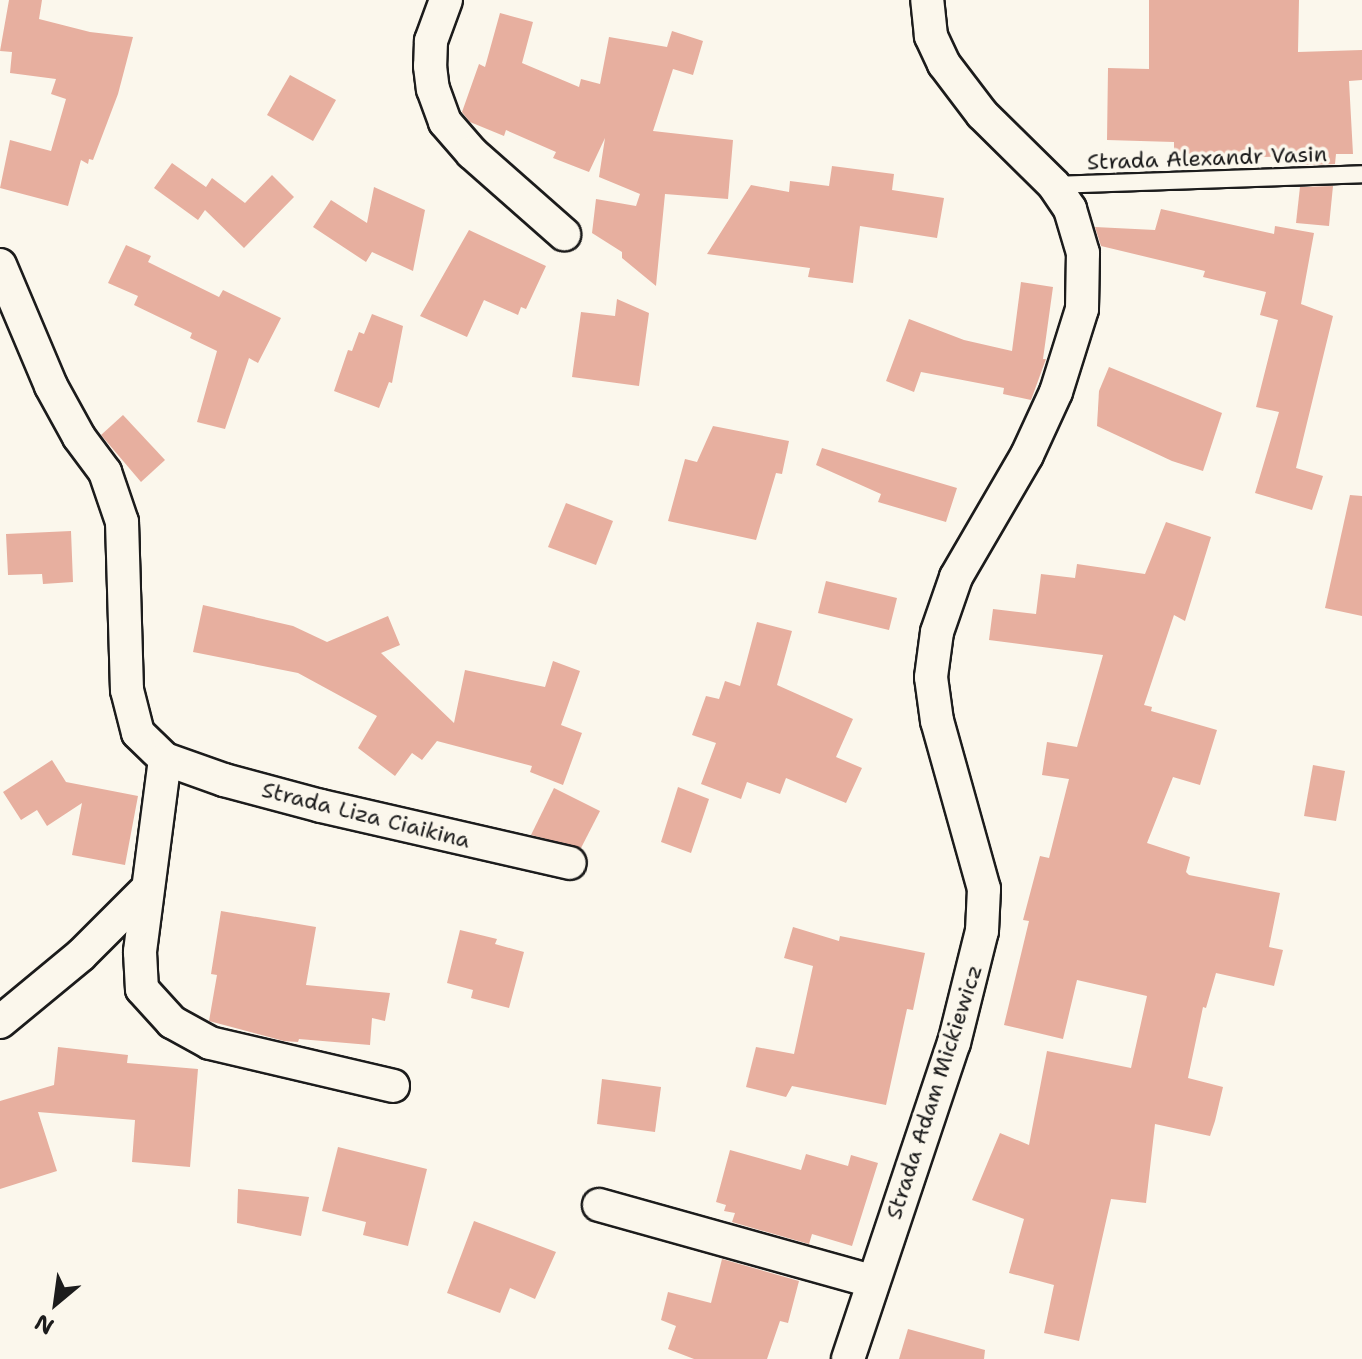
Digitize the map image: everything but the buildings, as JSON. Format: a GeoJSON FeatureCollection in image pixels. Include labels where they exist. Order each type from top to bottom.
{"type":"FeatureCollection","features":[{"type":"Feature","properties":{"kind":"street"},"geometry":{"type":"LineString","coordinates":[[446,0],[431,41],[430,66],[433,89],[445,122],[472,153],[564,234]]}},
{"type":"Feature","properties":{"kind":"street","name":"Strada Adam Mickiewicz"},"geometry":{"type":"LineString","coordinates":[[848,1359],[954,1043],[982,931],[984,889],[937,721],[931,677],[944,604],[982,528],[1041,425],[1067,367],[1082,309],[1080,236],[1070,209],[1054,185],[982,114],[944,64],[931,36],[927,0]]}},
{"type":"Feature","properties":{"kind":"street","name":"Strada Liza Ciaikina"},"geometry":{"type":"LineString","coordinates":[[0,265],[51,386],[79,437],[105,472],[116,497],[122,522],[127,690],[138,733],[165,759],[224,780],[321,806],[570,863]]}},
{"type":"Feature","properties":{"kind":"street"},"geometry":{"type":"LineString","coordinates":[[165,759],[147,889],[139,973],[142,989],[172,1022],[210,1043],[393,1086]]}},
{"type":"Feature","properties":{"kind":"street"},"geometry":{"type":"LineString","coordinates":[[0,1022],[81,955],[147,889]]}},
{"type":"Feature","properties":{"kind":"street"},"geometry":{"type":"LineString","coordinates":[[599,1205],[872,1281]]}},
{"type":"Feature","properties":{"kind":"lane","name":"Strada Alexandr Vasin"},"geometry":{"type":"LineString","coordinates":[[1054,185],[1362,174]]}}]}
